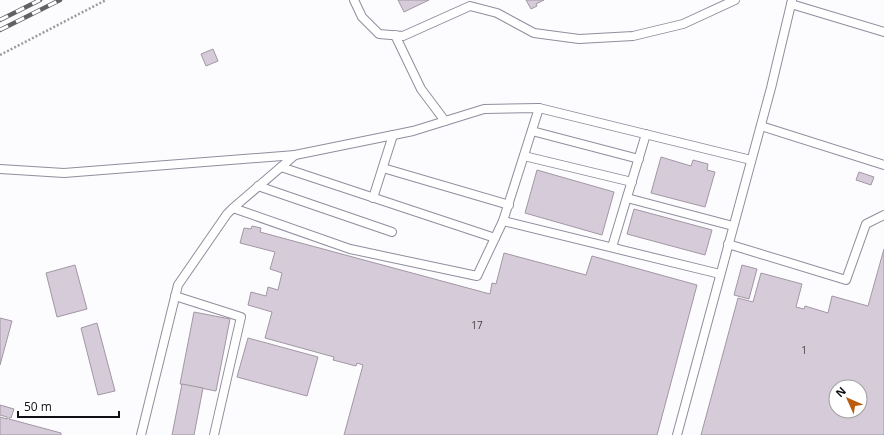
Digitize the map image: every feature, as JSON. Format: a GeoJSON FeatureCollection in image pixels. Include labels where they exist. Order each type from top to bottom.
{"type":"FeatureCollection","features":[{"type":"Feature","properties":{"kind":"lane"},"geometry":{"type":"LineString","coordinates":[[354,0],[362,17],[379,34],[402,36],[470,6],[497,13],[534,33],[579,39],[633,36],[683,24],[735,0]]}},
{"type":"Feature","properties":{"kind":"lane"},"geometry":{"type":"LineString","coordinates":[[677,435],[761,126],[792,2],[884,32]]}},
{"type":"Feature","properties":{"kind":"lane"},"geometry":{"type":"LineString","coordinates":[[395,35],[421,89],[445,121]]}},
{"type":"Feature","properties":{"kind":"lane"},"geometry":{"type":"LineString","coordinates":[[0,170],[64,173],[295,155],[414,131],[484,109],[539,108],[751,160]]}},
{"type":"Feature","properties":{"kind":"lane"},"geometry":{"type":"LineString","coordinates":[[233,208],[350,249],[477,276],[504,221],[539,108]]}},
{"type":"Feature","properties":{"kind":"lane"},"geometry":{"type":"LineString","coordinates":[[761,126],[884,165]]}},
{"type":"Feature","properties":{"kind":"lane"},"geometry":{"type":"LineString","coordinates":[[532,131],[639,159]]}},
{"type":"Feature","properties":{"kind":"lane"},"geometry":{"type":"LineString","coordinates":[[612,247],[646,134]]}},
{"type":"Feature","properties":{"kind":"lane"},"geometry":{"type":"LineString","coordinates":[[373,198],[393,135]]}},
{"type":"Feature","properties":{"kind":"lane"},"geometry":{"type":"LineString","coordinates":[[141,435],[178,285],[227,214],[295,155]]}},
{"type":"Feature","properties":{"kind":"lane"},"geometry":{"type":"LineString","coordinates":[[524,156],[632,182]]}},
{"type":"Feature","properties":{"kind":"lane"},"geometry":{"type":"LineString","coordinates":[[281,167],[495,238]]}},
{"type":"Feature","properties":{"kind":"lane"},"geometry":{"type":"LineString","coordinates":[[383,168],[509,205]]}},
{"type":"Feature","properties":{"kind":"lane"},"geometry":{"type":"LineString","coordinates":[[258,186],[392,232]]}},
{"type":"Feature","properties":{"kind":"lane"},"geometry":{"type":"LineString","coordinates":[[627,198],[733,226]]}},
{"type":"Feature","properties":{"kind":"lane"},"geometry":{"type":"LineString","coordinates":[[728,244],[846,280],[866,224],[884,215]]}},
{"type":"Feature","properties":{"kind":"lane"},"geometry":{"type":"LineString","coordinates":[[504,221],[720,274]]}},
{"type":"Feature","properties":{"kind":"lane"},"geometry":{"type":"LineString","coordinates":[[175,296],[241,317],[214,435]]}},
{"type":"Feature","properties":{"kind":"path"},"geometry":{"type":"LineString","coordinates":[[0,55],[106,0]]}},
{"type":"Feature","properties":{"kind":"building"},"geometry":{"type":"Polygon","coordinates":[[[398,0],[429,0],[404,12],[398,0]]]}},
{"type":"Feature","properties":{"kind":"building"},"geometry":{"type":"Polygon","coordinates":[[[526,0],[544,0],[536,4],[537,6],[531,9],[526,0]]]}},
{"type":"Feature","properties":{"kind":"building"},"geometry":{"type":"Polygon","coordinates":[[[213,49],[218,61],[206,66],[201,54],[213,49]]]}},
{"type":"Feature","properties":{"kind":"building"},"geometry":{"type":"Polygon","coordinates":[[[661,157],[691,166],[693,160],[708,164],[707,170],[715,172],[705,207],[651,193],[661,157]]]}},
{"type":"Feature","properties":{"kind":"building"},"geometry":{"type":"Polygon","coordinates":[[[537,170],[614,192],[602,235],[525,213],[537,170]]]}},
{"type":"Feature","properties":{"kind":"building"},"geometry":{"type":"Polygon","coordinates":[[[859,172],[874,177],[871,185],[856,180],[859,172]]]}},
{"type":"Feature","properties":{"kind":"building"},"geometry":{"type":"Polygon","coordinates":[[[634,209],[712,230],[705,255],[627,234],[634,209]]]}},
{"type":"Feature","properties":{"kind":"building"},"geometry":{"type":"Polygon","coordinates":[[[252,226],[261,228],[260,232],[490,294],[492,283],[496,284],[504,253],[586,275],[592,256],[697,285],[657,435],[344,435],[363,365],[357,363],[356,366],[333,360],[334,357],[265,338],[272,312],[248,305],[251,292],[266,296],[268,287],[278,290],[282,273],[270,269],[275,252],[240,243],[244,228],[251,229],[252,226]]]}},
{"type":"Feature","properties":{"kind":"building"},"geometry":{"type":"Polygon","coordinates":[[[884,249],[884,435],[701,435],[738,298],[753,302],[761,273],[802,284],[796,307],[804,309],[805,306],[828,313],[832,296],[868,306],[884,249]]]}},
{"type":"Feature","properties":{"kind":"building"},"geometry":{"type":"Polygon","coordinates":[[[75,265],[87,309],[57,317],[46,273],[75,265]]]}},
{"type":"Feature","properties":{"kind":"building"},"geometry":{"type":"Polygon","coordinates":[[[742,265],[757,269],[749,299],[734,295],[742,265]]]}},
{"type":"Feature","properties":{"kind":"building"},"geometry":{"type":"Polygon","coordinates":[[[194,312],[230,319],[216,391],[180,384],[194,312]]]}},
{"type":"Feature","properties":{"kind":"building"},"geometry":{"type":"Polygon","coordinates":[[[0,318],[12,321],[0,365],[0,318]]]}},
{"type":"Feature","properties":{"kind":"building"},"geometry":{"type":"Polygon","coordinates":[[[97,323],[115,391],[98,395],[81,328],[97,323]]]}},
{"type":"Feature","properties":{"kind":"building"},"geometry":{"type":"Polygon","coordinates":[[[248,338],[318,357],[307,396],[237,377],[248,338]]]}},
{"type":"Feature","properties":{"kind":"building"},"geometry":{"type":"Polygon","coordinates":[[[182,384],[203,388],[194,435],[172,435],[182,384]]]}},
{"type":"Feature","properties":{"kind":"building"},"geometry":{"type":"Polygon","coordinates":[[[0,405],[14,409],[11,418],[10,417],[9,419],[61,433],[61,435],[0,435],[0,417],[7,419],[7,417],[0,415],[0,405]]]}},
{"type":"Feature","properties":{"kind":"railway"},"geometry":{"type":"LineString","coordinates":[[0,20],[40,0]]}},
{"type":"Feature","properties":{"kind":"railway"},"geometry":{"type":"LineString","coordinates":[[0,30],[60,0]]}}]}
